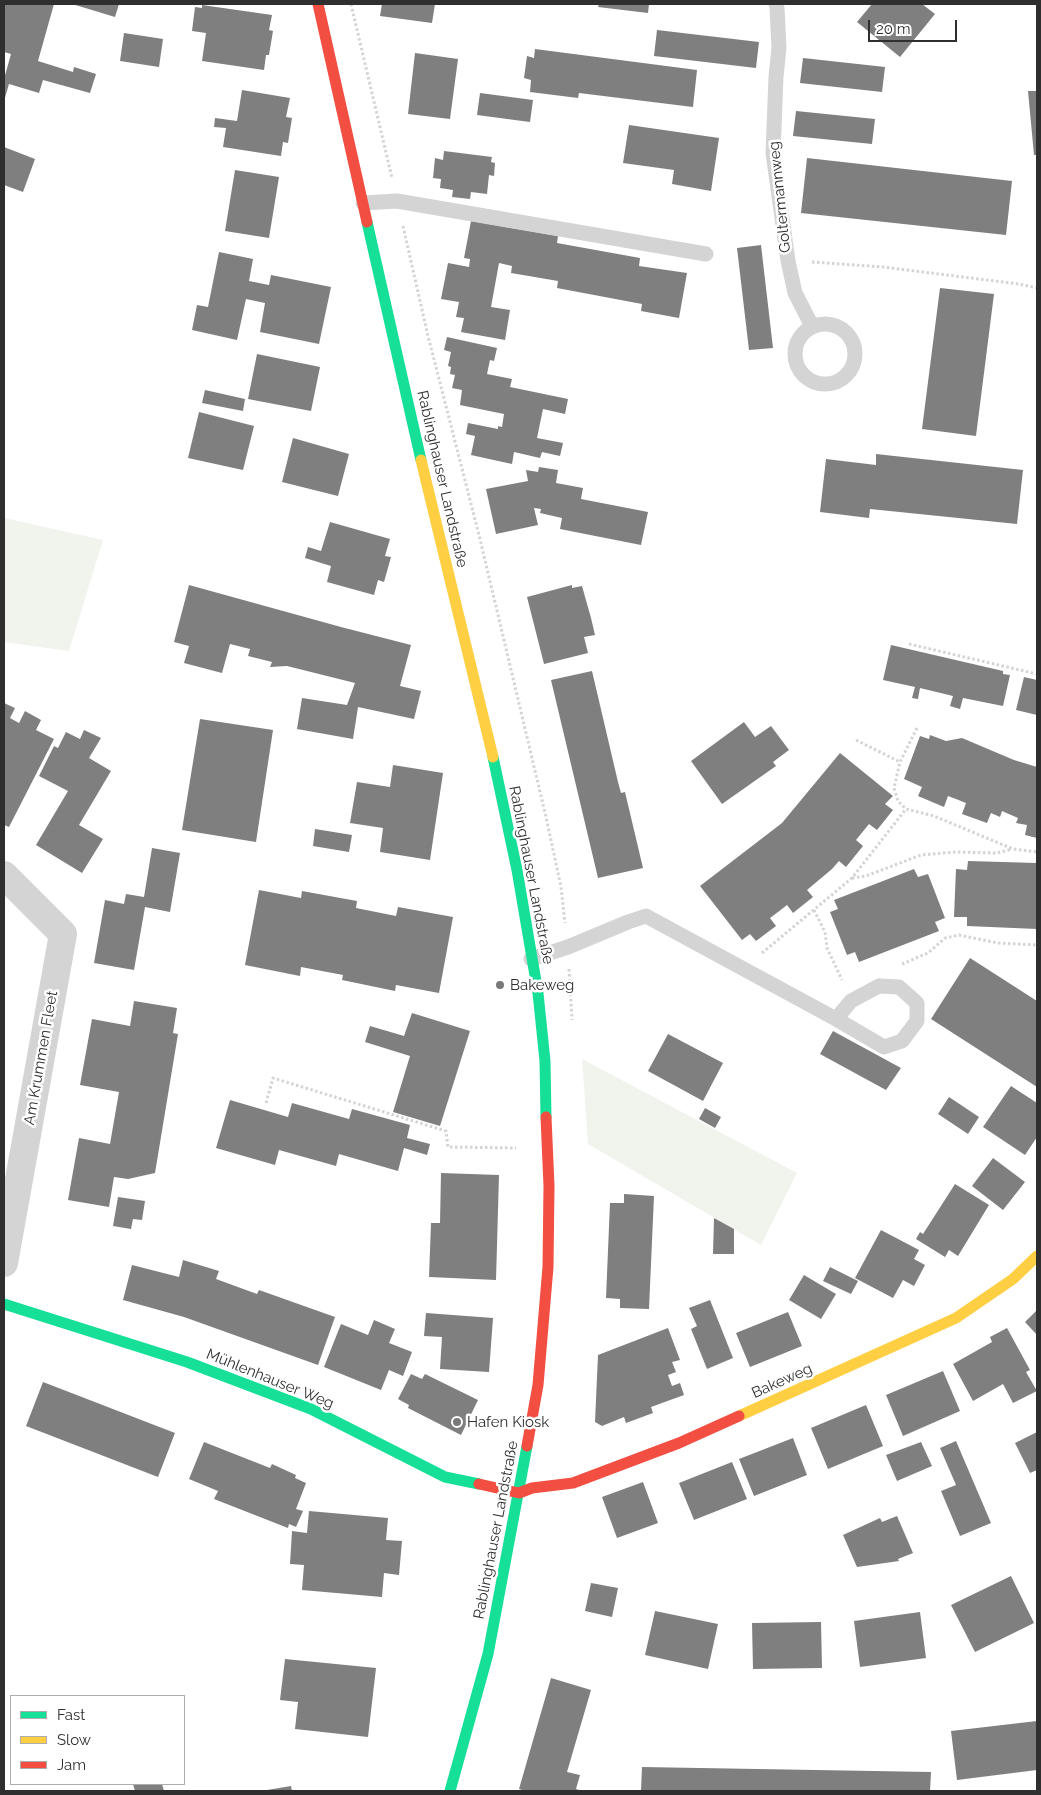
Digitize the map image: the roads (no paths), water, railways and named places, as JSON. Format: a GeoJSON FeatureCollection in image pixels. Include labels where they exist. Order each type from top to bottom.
{"type":"FeatureCollection","features":[{"type":"Feature","properties":{"kind":"street","name":"Rablinghauser Landstraße"},"geometry":{"type":"LineString","coordinates":[[318,4],[428,492],[498,779],[517,870],[538,994],[545,1061],[548,1267],[538,1385],[488,1654],[450,1791]]}},
{"type":"Feature","properties":{"kind":"street","name":"Am Krummen Fleet"},"geometry":{"type":"LineString","coordinates":[[4,875],[63,934],[4,1263]]}},
{"type":"Feature","properties":{"kind":"street","name":"Bakeweg"},"geometry":{"type":"LineString","coordinates":[[519,1493],[532,1488],[573,1483],[678,1443],[854,1365],[956,1318],[1012,1279],[1037,1256]]}},
{"type":"Feature","properties":{"kind":"street","name":"Mühlenhauser Weg"},"geometry":{"type":"LineString","coordinates":[[4,1304],[187,1362],[311,1409],[446,1477],[519,1493]]}},
{"type":"Feature","properties":{"kind":"lane","name":"Goltermannweg"},"geometry":{"type":"LineString","coordinates":[[776,4],[779,48],[773,153],[788,261],[795,293],[812,326]]}},
{"type":"Feature","properties":{"kind":"lane"},"geometry":{"type":"LineString","coordinates":[[363,202],[397,201],[706,254]]}},
{"type":"Feature","properties":{"kind":"lane"},"geometry":{"type":"LineString","coordinates":[[822,323],[834,324],[844,329],[851,338],[855,348],[855,359],[851,370],[844,378],[833,383],[822,384],[811,381],[802,374],[796,365],[797,342],[803,333],[812,326],[822,323]]}},
{"type":"Feature","properties":{"kind":"lane"},"geometry":{"type":"LineString","coordinates":[[531,958],[568,947],[646,916],[884,1047],[902,1041],[917,1020],[917,1003],[899,987],[879,986],[851,1001],[836,1019]]}},
{"type":"Feature","properties":{"kind":"place","name":"Bakeweg"},"geometry":{"type":"Point","coordinates":[500,985]}},
{"type":"Feature","properties":{"kind":"place","name":"Hafen Kiosk"},"geometry":{"type":"Point","coordinates":[457,1422]}}]}
